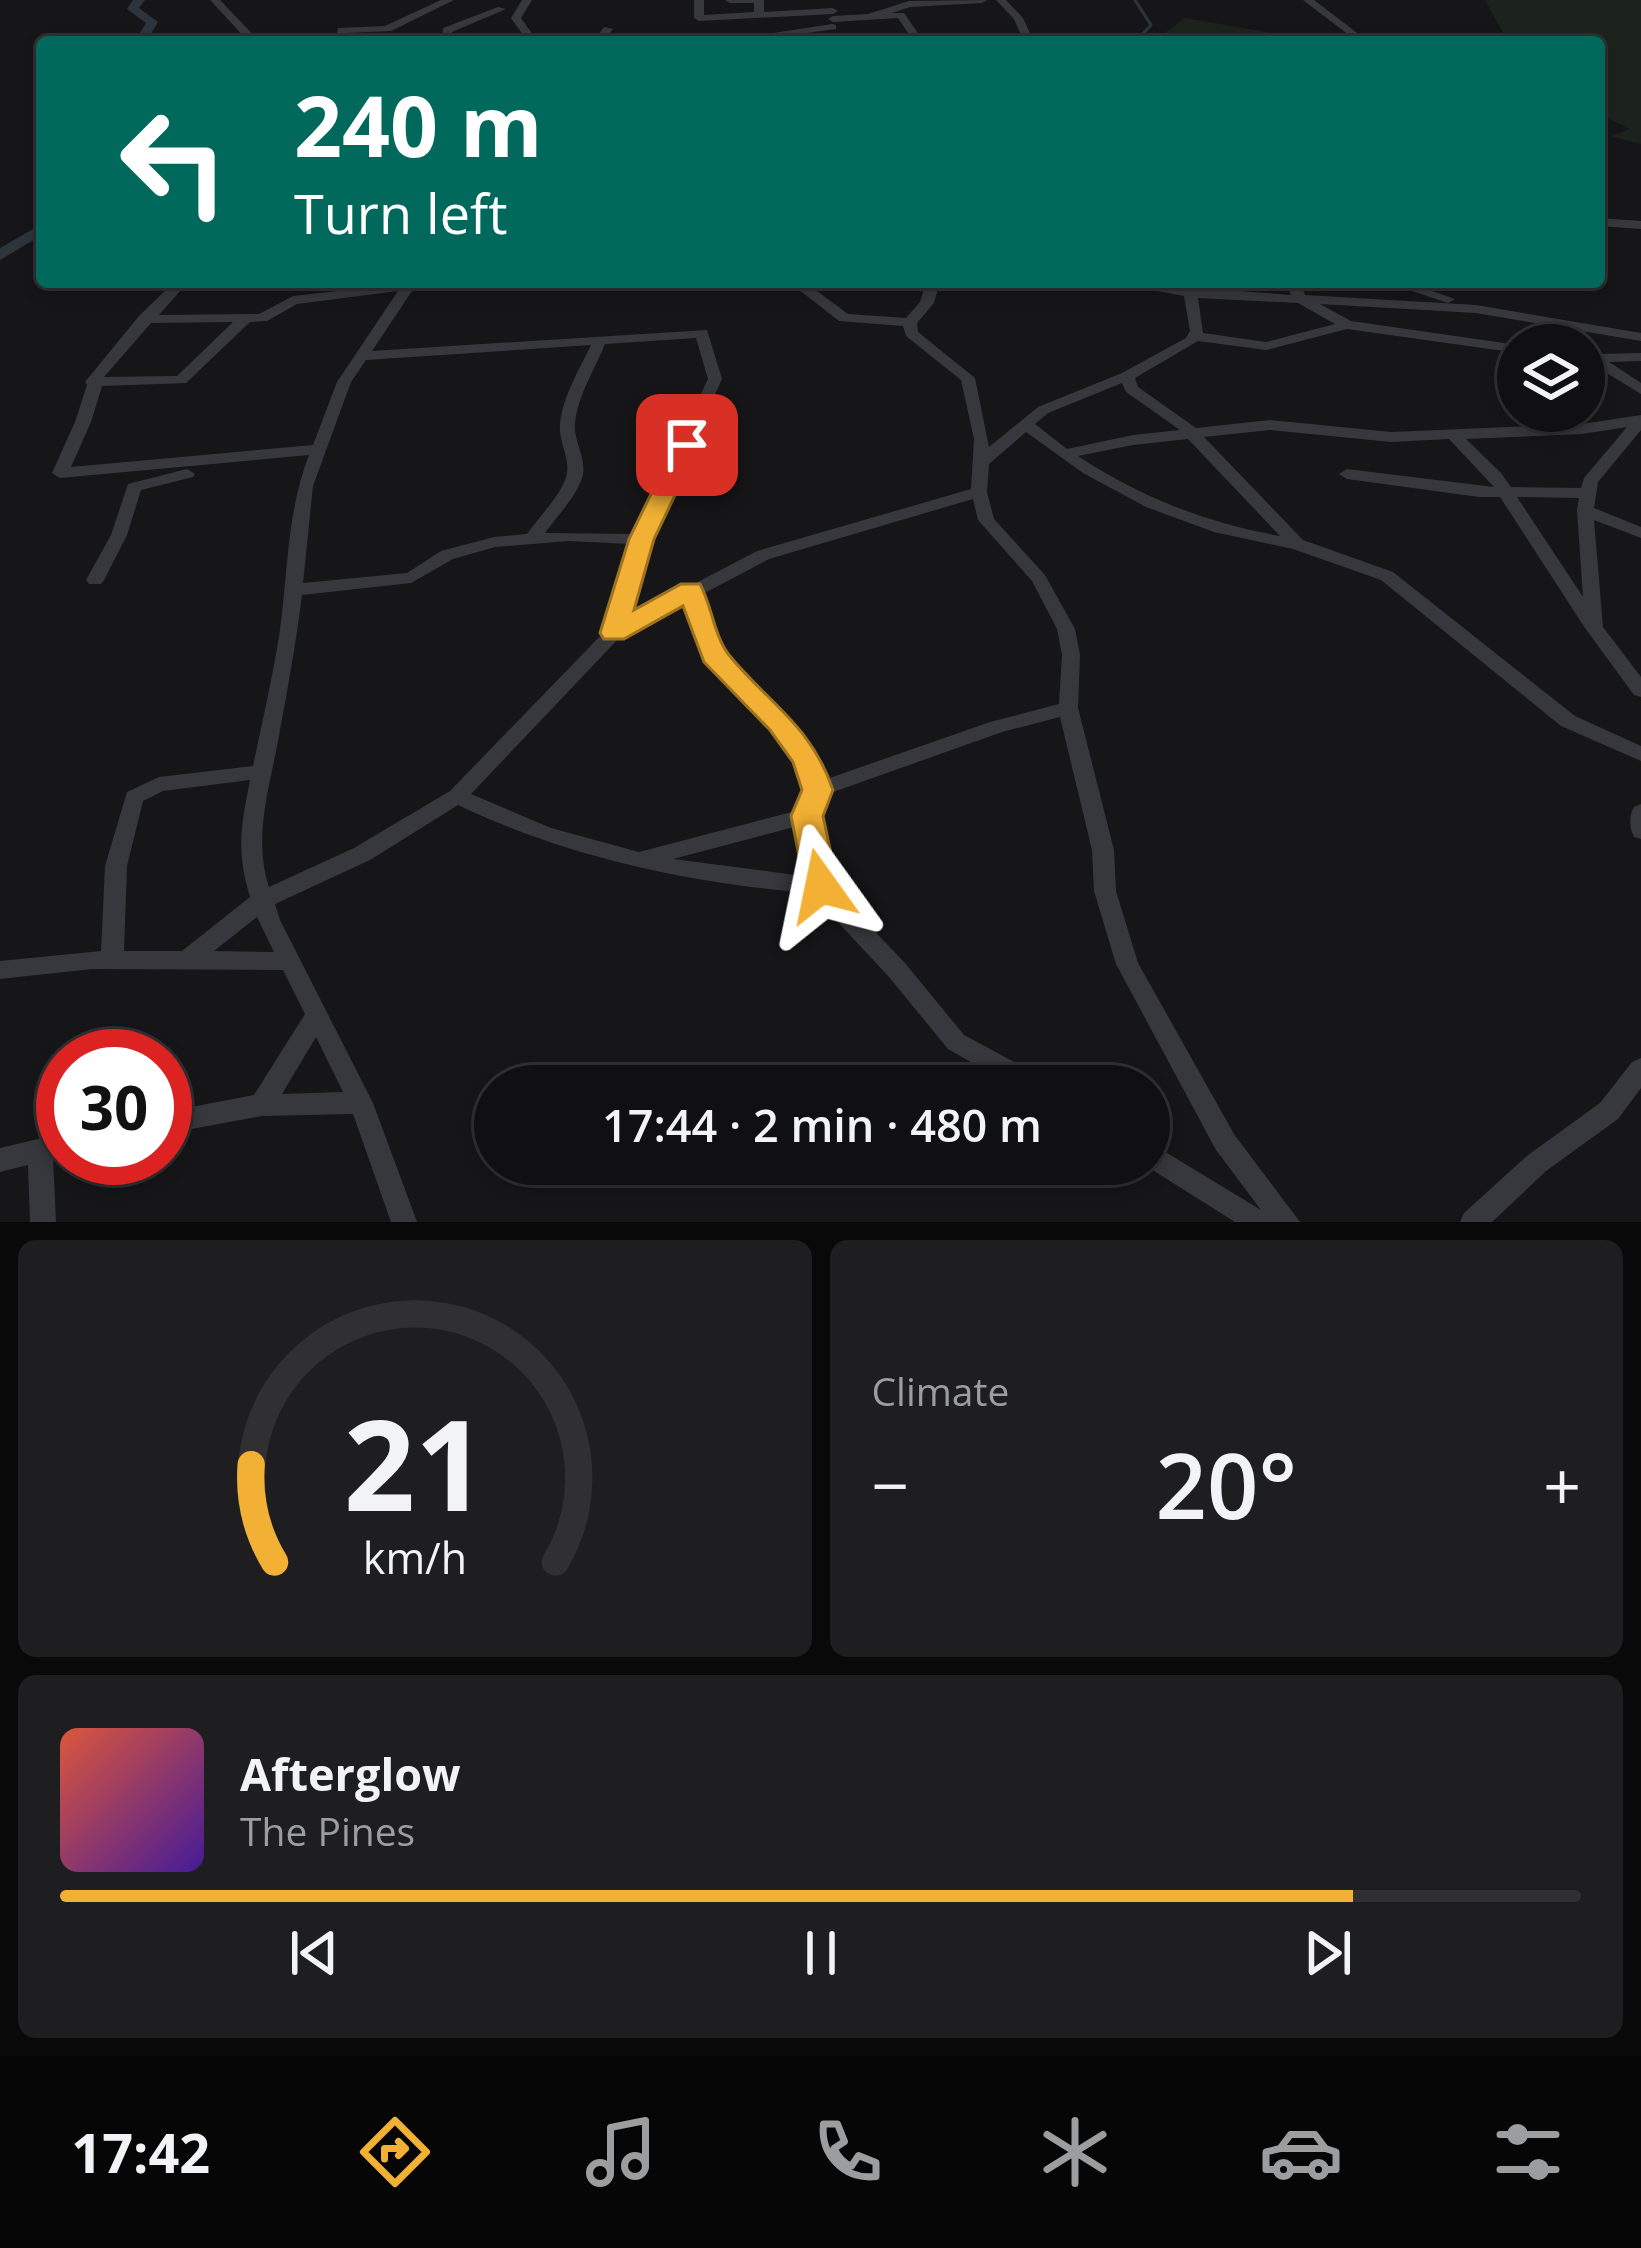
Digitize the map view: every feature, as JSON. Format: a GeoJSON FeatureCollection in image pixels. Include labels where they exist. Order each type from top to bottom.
{"type":"FeatureCollection","features":[{"type":"Feature","properties":{"kind":"street"},"geometry":{"type":"LineString","coordinates":[[217,0],[250,36]]}},
{"type":"Feature","properties":{"kind":"street"},"geometry":{"type":"LineString","coordinates":[[341,36],[342,30],[387,29],[449,0]]}},
{"type":"Feature","properties":{"kind":"street"},"geometry":{"type":"LineString","coordinates":[[486,0],[516,19],[529,36]]}},
{"type":"Feature","properties":{"kind":"street"},"geometry":{"type":"LineString","coordinates":[[516,19],[527,0]]}},
{"type":"Feature","properties":{"kind":"street"},"geometry":{"type":"LineString","coordinates":[[699,0],[699,18],[761,5]]}},
{"type":"Feature","properties":{"kind":"street"},"geometry":{"type":"LineString","coordinates":[[730,0],[833,14],[904,16],[916,36]]}},
{"type":"Feature","properties":{"kind":"street"},"geometry":{"type":"LineString","coordinates":[[869,17],[909,4],[982,0]]}},
{"type":"Feature","properties":{"kind":"street"},"geometry":{"type":"LineString","coordinates":[[1001,0],[1026,36]]}},
{"type":"Feature","properties":{"kind":"street"},"geometry":{"type":"LineString","coordinates":[[1308,0],[1356,36]]}},
{"type":"Feature","properties":{"kind":"street"},"geometry":{"type":"LineString","coordinates":[[447,36],[447,30],[501,9]]}},
{"type":"Feature","properties":{"kind":"street"},"geometry":{"type":"LineString","coordinates":[[761,36],[795,31],[833,14]]}},
{"type":"Feature","properties":{"kind":"street"},"geometry":{"type":"LineString","coordinates":[[602,36],[608,28]]}},
{"type":"Feature","properties":{"kind":"street"},"geometry":{"type":"LineString","coordinates":[[795,31],[803,36]]}},
{"type":"Feature","properties":{"kind":"street"},"geometry":{"type":"LineString","coordinates":[[1605,222],[1641,225]]}},
{"type":"Feature","properties":{"kind":"street"},"geometry":{"type":"LineString","coordinates":[[175,288],[92,382],[83,422],[60,473],[320,449]]}},
{"type":"Feature","properties":{"kind":"street"},"geometry":{"type":"LineString","coordinates":[[144,319],[271,315],[293,300],[380,288]]}},
{"type":"Feature","properties":{"kind":"street"},"geometry":{"type":"LineString","coordinates":[[404,1222],[361,1103],[262,900],[252,868],[251,828],[288,637],[302,501],[344,382],[406,288]]}},
{"type":"Feature","properties":{"kind":"street"},"geometry":{"type":"LineString","coordinates":[[804,288],[844,318],[910,322]]}},
{"type":"Feature","properties":{"kind":"street"},"geometry":{"type":"LineString","coordinates":[[910,322],[927,303],[932,288]]}},
{"type":"Feature","properties":{"kind":"street"},"geometry":{"type":"LineString","coordinates":[[1163,288],[1476,309],[1641,338]]}},
{"type":"Feature","properties":{"kind":"street"},"geometry":{"type":"LineString","coordinates":[[1295,288],[1298,298],[1347,325],[1497,346]]}},
{"type":"Feature","properties":{"kind":"street"},"geometry":{"type":"LineString","coordinates":[[1411,288],[1476,309]]}},
{"type":"Feature","properties":{"kind":"street"},"geometry":{"type":"LineString","coordinates":[[1190,293],[1197,337]]}},
{"type":"Feature","properties":{"kind":"street"},"geometry":{"type":"LineString","coordinates":[[92,382],[181,380],[246,318]]}},
{"type":"Feature","properties":{"kind":"street"},"geometry":{"type":"LineString","coordinates":[[910,322],[916,340],[968,378],[980,420],[979,491],[995,536],[1039,579],[1066,629],[1071,656],[1068,708],[1103,850],[1105,892],[1127,964],[1226,1142],[1287,1222]]}},
{"type":"Feature","properties":{"kind":"street"},"geometry":{"type":"LineString","coordinates":[[981,462],[1052,405],[1127,376],[1197,337],[1255,347],[1347,325]]}},
{"type":"Feature","properties":{"kind":"street"},"geometry":{"type":"LineString","coordinates":[[359,356],[702,333],[715,373],[641,539],[614,633]]}},
{"type":"Feature","properties":{"kind":"street"},"geometry":{"type":"LineString","coordinates":[[534,538],[574,479],[577,468],[566,434],[599,342]]}},
{"type":"Feature","properties":{"kind":"street"},"geometry":{"type":"LineString","coordinates":[[1605,356],[1641,357]]}},
{"type":"Feature","properties":{"kind":"street"},"geometry":{"type":"LineString","coordinates":[[1605,368],[1641,390]]}},
{"type":"Feature","properties":{"kind":"street"},"geometry":{"type":"LineString","coordinates":[[1127,376],[1131,389],[1192,435],[1297,544]]}},
{"type":"Feature","properties":{"kind":"street"},"geometry":{"type":"LineString","coordinates":[[1605,425],[1641,420]]}},
{"type":"Feature","properties":{"kind":"street"},"geometry":{"type":"LineString","coordinates":[[1594,628],[1585,501],[1589,481],[1641,420]]}},
{"type":"Feature","properties":{"kind":"street"},"geometry":{"type":"LineString","coordinates":[[1024,424],[1150,506],[1215,530],[1297,544],[1387,576],[1568,721],[1641,754]]}},
{"type":"Feature","properties":{"kind":"street"},"geometry":{"type":"LineString","coordinates":[[1064,454],[1132,440],[1270,425],[1391,437],[1518,432]]}},
{"type":"Feature","properties":{"kind":"street"},"geometry":{"type":"LineString","coordinates":[[1587,432],[1617,452]]}},
{"type":"Feature","properties":{"kind":"street"},"geometry":{"type":"LineString","coordinates":[[1454,435],[1506,493],[1640,689]]}},
{"type":"Feature","properties":{"kind":"street"},"geometry":{"type":"LineString","coordinates":[[95,580],[119,535],[134,487],[195,472],[224,459]]}},
{"type":"Feature","properties":{"kind":"street"},"geometry":{"type":"LineString","coordinates":[[1347,474],[1585,501],[1641,533]]}},
{"type":"Feature","properties":{"kind":"street"},"geometry":{"type":"LineString","coordinates":[[185,962],[262,900],[362,854],[457,796],[614,633],[728,570],[795,544],[979,491]]}},
{"type":"Feature","properties":{"kind":"street"},"geometry":{"type":"LineString","coordinates":[[291,590],[411,578],[430,562],[470,546],[534,538],[641,539]]}},
{"type":"Feature","properties":{"kind":"street"},"geometry":{"type":"LineString","coordinates":[[691,590],[714,656],[780,722],[808,760],[817,790],[807,816],[821,886],[956,1042],[997,1065]]}},
{"type":"Feature","properties":{"kind":"street"},"geometry":{"type":"LineString","coordinates":[[817,790],[997,727],[1068,708]]}},
{"type":"Feature","properties":{"kind":"street"},"geometry":{"type":"LineString","coordinates":[[112,961],[116,866],[134,797],[159,784],[260,772]]}},
{"type":"Feature","properties":{"kind":"street"},"geometry":{"type":"LineString","coordinates":[[457,796],[536,830],[637,860],[734,880],[821,886]]}},
{"type":"Feature","properties":{"kind":"street"},"geometry":{"type":"LineString","coordinates":[[1641,812],[1641,831]]}},
{"type":"Feature","properties":{"kind":"street"},"geometry":{"type":"LineString","coordinates":[[637,860],[807,816]]}},
{"type":"Feature","properties":{"kind":"street"},"geometry":{"type":"LineString","coordinates":[[0,970],[112,961],[290,961]]}},
{"type":"Feature","properties":{"kind":"street"},"geometry":{"type":"LineString","coordinates":[[262,1105],[318,1013]]}},
{"type":"Feature","properties":{"kind":"street"},"geometry":{"type":"LineString","coordinates":[[1473,1222],[1538,1163],[1609,1111],[1641,1069]]}},
{"type":"Feature","properties":{"kind":"street"},"geometry":{"type":"LineString","coordinates":[[192,1118],[262,1105],[361,1103]]}},
{"type":"Feature","properties":{"kind":"street"},"geometry":{"type":"LineString","coordinates":[[0,1160],[36,1151]]}},
{"type":"Feature","properties":{"kind":"street"},"geometry":{"type":"LineString","coordinates":[[1170,1167],[1258,1222]]}},
{"type":"Feature","properties":{"kind":"street"},"geometry":{"type":"LineString","coordinates":[[43,1222],[47,1185]]}},
{"type":"Feature","properties":{"kind":"shaded area"},"geometry":{"type":"Polygon","coordinates":[[[1485,0],[1641,0],[1641,144],[1610,136],[1630,129],[1605,117],[1605,36],[1505,36],[1485,0]]]}},
{"type":"Feature","properties":{"kind":"shaded area"},"geometry":{"type":"Polygon","coordinates":[[[1185,18],[1289,36],[1161,36],[1185,18]]]}},
{"type":"Feature","properties":{"kind":"waterway"},"geometry":{"type":"LineString","coordinates":[[139,0],[133,9],[152,22],[145,36]]}},
{"type":"Feature","properties":{"kind":"waterway"},"geometry":{"type":"LineString","coordinates":[[1135,0],[1151,25],[1141,36]]}},
{"type":"Feature","properties":{"kind":"waterway"},"geometry":{"type":"LineString","coordinates":[[0,255],[36,232]]}},
{"type":"Feature","properties":{"kind":"route"},"geometry":{"type":"LineString","coordinates":[[687,445],[641,539],[614,633],[691,590],[714,656],[780,722],[808,760],[817,790],[807,816],[821,886]]}}]}
